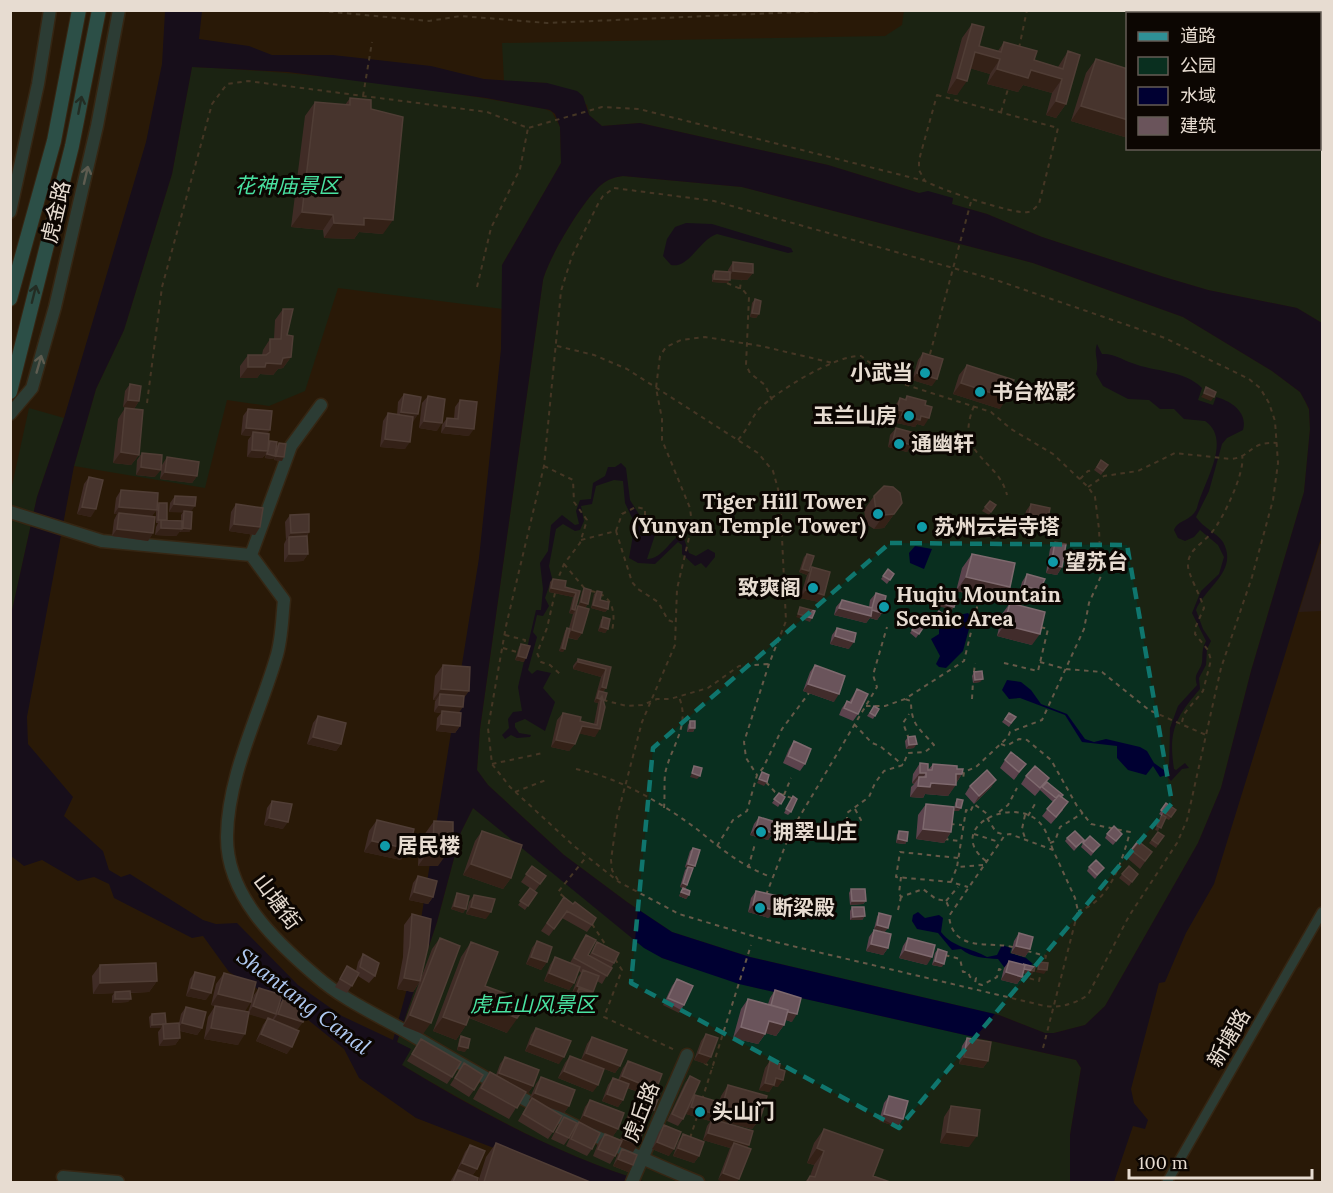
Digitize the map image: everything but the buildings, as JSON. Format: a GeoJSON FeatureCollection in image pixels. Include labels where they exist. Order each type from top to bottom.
{"type":"FeatureCollection","features":[{"type":"Feature","properties":{"kind":"main road","name":"虎金路"},"geometry":{"type":"LineString","coordinates":[[10,299],[54,141],[79,10]]}},
{"type":"Feature","properties":{"kind":"main road","name":"虎金路"},"geometry":{"type":"LineString","coordinates":[[10,392],[72,146],[99,10]]}},
{"type":"Feature","properties":{"kind":"street"},"geometry":{"type":"LineString","coordinates":[[10,212],[38,84],[50,10]]}},
{"type":"Feature","properties":{"kind":"street","name":"虎金路"},"geometry":{"type":"LineString","coordinates":[[10,414],[32,388],[55,307],[97,126],[119,10]]}},
{"type":"Feature","properties":{"kind":"street"},"geometry":{"type":"LineString","coordinates":[[10,512],[102,540],[251,555],[291,446],[321,405]]}},
{"type":"Feature","properties":{"kind":"street","name":"山塘街"},"geometry":{"type":"LineString","coordinates":[[251,555],[284,600],[277,655],[234,785],[227,836],[230,866],[242,894],[268,929],[318,978],[435,1051],[555,1116],[643,1159],[698,1182]]}},
{"type":"Feature","properties":{"kind":"street","name":"新塘路"},"geometry":{"type":"LineString","coordinates":[[1167,1182],[1323,912]]}},
{"type":"Feature","properties":{"kind":"street","name":"虎丘路"},"geometry":{"type":"LineString","coordinates":[[632,1182],[687,1055]]}},
{"type":"Feature","properties":{"kind":"street"},"geometry":{"type":"LineString","coordinates":[[63,1178],[118,1182]]}},
{"type":"Feature","properties":{"kind":"path"},"geometry":{"type":"LineString","coordinates":[[311,10],[408,20],[429,21],[460,16],[547,23],[846,10]]}},
{"type":"Feature","properties":{"kind":"path"},"geometry":{"type":"LineString","coordinates":[[1017,55],[1027,10]]}},
{"type":"Feature","properties":{"kind":"path"},"geometry":{"type":"LineString","coordinates":[[363,96],[372,42]]}},
{"type":"Feature","properties":{"kind":"path"},"geometry":{"type":"LineString","coordinates":[[147,404],[162,286],[212,104],[227,84],[248,81],[487,112],[528,128],[602,107],[639,109],[925,181],[972,200],[1027,212],[1039,204],[1058,128],[937,95],[919,160],[919,170],[925,181]]}},
{"type":"Feature","properties":{"kind":"path"},"geometry":{"type":"LineString","coordinates":[[1001,112],[1007,89]]}},
{"type":"Feature","properties":{"kind":"path"},"geometry":{"type":"LineString","coordinates":[[477,286],[491,228],[520,168],[528,128]]}},
{"type":"Feature","properties":{"kind":"path"},"geometry":{"type":"LineString","coordinates":[[614,188],[714,201],[863,241],[952,269],[996,280],[1095,312],[1165,338],[1249,379],[1260,388],[1269,403],[1278,443],[1273,500],[1265,536],[1221,668],[1183,834],[1129,916],[1088,995],[1076,1003],[1053,1007],[764,939],[700,921],[656,903],[619,882],[587,856],[515,792],[492,764],[488,728],[505,635],[544,466],[557,346],[558,311],[567,269],[603,196],[614,188]]}},
{"type":"Feature","properties":{"kind":"path"},"geometry":{"type":"LineString","coordinates":[[930,354],[972,200]]}},
{"type":"Feature","properties":{"kind":"path"},"geometry":{"type":"LineString","coordinates":[[740,289],[741,280]]}},
{"type":"Feature","properties":{"kind":"path"},"geometry":{"type":"LineString","coordinates":[[727,284],[747,293],[750,301],[747,370],[762,381],[772,400]]}},
{"type":"Feature","properties":{"kind":"path"},"geometry":{"type":"LineString","coordinates":[[619,882],[612,870],[611,850],[642,722],[671,660],[677,635],[678,590],[688,551],[692,522],[690,508],[662,440],[662,419],[656,388],[660,356],[671,344],[681,340],[705,337],[747,343],[833,363]]}},
{"type":"Feature","properties":{"kind":"path"},"geometry":{"type":"LineString","coordinates":[[557,346],[609,360],[627,369],[758,453],[772,471],[780,496],[786,621],[769,664],[744,742],[746,758],[757,775]]}},
{"type":"Feature","properties":{"kind":"path"},"geometry":{"type":"LineString","coordinates":[[738,440],[750,427],[756,412],[794,383],[833,363],[861,356],[894,381],[991,412],[1018,433],[1045,447],[1088,487],[1097,504],[1102,569],[1089,603],[1084,629],[1050,706],[1039,722],[1010,732],[1001,744],[976,767],[964,772],[963,778]]}},
{"type":"Feature","properties":{"kind":"path"},"geometry":{"type":"LineString","coordinates":[[974,406],[968,431],[974,449],[1001,478],[1006,495]]}},
{"type":"Feature","properties":{"kind":"path"},"geometry":{"type":"LineString","coordinates":[[1088,487],[1104,476],[1138,471],[1170,454],[1182,452],[1220,460],[1238,458],[1257,444],[1278,443]]}},
{"type":"Feature","properties":{"kind":"path"},"geometry":{"type":"LineString","coordinates":[[1182,722],[1184,714],[1203,692],[1204,677],[1211,660],[1208,650],[1195,634],[1196,624],[1204,608],[1200,593],[1189,573],[1188,564],[1193,550],[1213,532],[1240,480],[1242,455]]}},
{"type":"Feature","properties":{"kind":"path"},"geometry":{"type":"LineString","coordinates":[[544,466],[573,480],[574,502],[584,512],[587,520],[581,540],[564,564],[557,583]]}},
{"type":"Feature","properties":{"kind":"path"},"geometry":{"type":"LineString","coordinates":[[1080,479],[1089,471],[1094,470]]}},
{"type":"Feature","properties":{"kind":"path"},"geometry":{"type":"LineString","coordinates":[[676,623],[668,620],[657,602],[632,582],[616,531],[620,518],[627,510],[636,507],[645,509],[645,526],[651,526],[650,531],[658,533],[662,521],[692,522]]}},
{"type":"Feature","properties":{"kind":"path"},"geometry":{"type":"LineString","coordinates":[[581,540],[616,531]]}},
{"type":"Feature","properties":{"kind":"path"},"geometry":{"type":"LineString","coordinates":[[564,564],[585,588],[609,600],[614,614],[612,631]]}},
{"type":"Feature","properties":{"kind":"path"},"geometry":{"type":"LineString","coordinates":[[555,593],[545,635],[537,653],[541,662],[550,665],[560,675]]}},
{"type":"Feature","properties":{"kind":"path"},"geometry":{"type":"LineString","coordinates":[[866,706],[885,706],[905,699],[964,661],[978,603]]}},
{"type":"Feature","properties":{"kind":"path"},"geometry":{"type":"LineString","coordinates":[[1004,663],[1038,671],[1048,629],[1037,626]]}},
{"type":"Feature","properties":{"kind":"path"},"geometry":{"type":"LineString","coordinates":[[764,901],[791,831],[878,687],[873,675],[887,627]]}},
{"type":"Feature","properties":{"kind":"path"},"geometry":{"type":"LineString","coordinates":[[505,635],[525,640],[523,648]]}},
{"type":"Feature","properties":{"kind":"path"},"geometry":{"type":"LineString","coordinates":[[503,648],[518,652]]}},
{"type":"Feature","properties":{"kind":"path"},"geometry":{"type":"LineString","coordinates":[[1040,662],[1066,669],[1102,672],[1143,706],[1207,735]]}},
{"type":"Feature","properties":{"kind":"path"},"geometry":{"type":"LineString","coordinates":[[972,699],[975,663]]}},
{"type":"Feature","properties":{"kind":"path"},"geometry":{"type":"LineString","coordinates":[[603,700],[627,706],[679,697],[708,688],[732,669],[746,664],[769,664]]}},
{"type":"Feature","properties":{"kind":"path"},"geometry":{"type":"LineString","coordinates":[[717,846],[733,820],[747,811],[757,775],[764,768],[782,729],[809,693]]}},
{"type":"Feature","properties":{"kind":"path"},"geometry":{"type":"LineString","coordinates":[[664,808],[666,774],[677,747],[683,720],[683,708],[679,697]]}},
{"type":"Feature","properties":{"kind":"path"},"geometry":{"type":"LineString","coordinates":[[905,699],[911,701],[909,714],[903,723],[909,739]]}},
{"type":"Feature","properties":{"kind":"path"},"geometry":{"type":"LineString","coordinates":[[903,765],[908,753],[925,752],[934,745],[913,722],[909,714]]}},
{"type":"Feature","properties":{"kind":"path"},"geometry":{"type":"LineString","coordinates":[[854,724],[872,743],[880,746],[903,765]]}},
{"type":"Feature","properties":{"kind":"path"},"geometry":{"type":"LineString","coordinates":[[1001,744],[1006,746],[1019,739],[1027,740],[1047,756],[1083,813],[1094,826],[1110,826],[1130,832],[1107,890],[1094,904],[1078,911]]}},
{"type":"Feature","properties":{"kind":"path"},"geometry":{"type":"LineString","coordinates":[[492,764],[543,753]]}},
{"type":"Feature","properties":{"kind":"path"},"geometry":{"type":"LineString","coordinates":[[855,809],[861,820],[852,824],[846,819],[847,813],[869,797],[879,775],[889,768],[903,765]]}},
{"type":"Feature","properties":{"kind":"path"},"geometry":{"type":"LineString","coordinates":[[576,769],[597,773],[639,791],[748,868],[772,877]]}},
{"type":"Feature","properties":{"kind":"path"},"geometry":{"type":"LineString","coordinates":[[784,795],[791,778]]}},
{"type":"Feature","properties":{"kind":"path"},"geometry":{"type":"LineString","coordinates":[[515,792],[546,780]]}},
{"type":"Feature","properties":{"kind":"path"},"geometry":{"type":"LineString","coordinates":[[766,782],[775,792],[797,800]]}},
{"type":"Feature","properties":{"kind":"path"},"geometry":{"type":"LineString","coordinates":[[997,814],[1008,805],[1017,788]]}},
{"type":"Feature","properties":{"kind":"path"},"geometry":{"type":"LineString","coordinates":[[951,882],[957,867],[966,810],[970,812],[974,804],[990,816]]}},
{"type":"Feature","properties":{"kind":"path"},"geometry":{"type":"LineString","coordinates":[[1024,838],[1022,828],[1026,815],[1035,804]]}},
{"type":"Feature","properties":{"kind":"path"},"geometry":{"type":"LineString","coordinates":[[1050,843],[1056,841],[1060,828],[1083,813]]}},
{"type":"Feature","properties":{"kind":"path"},"geometry":{"type":"LineString","coordinates":[[986,861],[975,848],[974,834],[979,824],[997,814],[1026,815],[1042,825],[1075,898],[1078,911],[1042,1052]]}},
{"type":"Feature","properties":{"kind":"path"},"geometry":{"type":"LineString","coordinates":[[987,818],[996,832],[1024,838],[1053,850]]}},
{"type":"Feature","properties":{"kind":"path"},"geometry":{"type":"LineString","coordinates":[[946,823],[962,825]]}},
{"type":"Feature","properties":{"kind":"path"},"geometry":{"type":"LineString","coordinates":[[974,834],[999,842]]}},
{"type":"Feature","properties":{"kind":"path"},"geometry":{"type":"LineString","coordinates":[[951,912],[1005,835]]}},
{"type":"Feature","properties":{"kind":"path"},"geometry":{"type":"LineString","coordinates":[[944,839],[960,841]]}},
{"type":"Feature","properties":{"kind":"path"},"geometry":{"type":"LineString","coordinates":[[748,868],[755,844]]}},
{"type":"Feature","properties":{"kind":"path"},"geometry":{"type":"LineString","coordinates":[[958,858],[900,852],[896,877],[951,882],[958,886],[968,887]]}},
{"type":"Feature","properties":{"kind":"path"},"geometry":{"type":"LineString","coordinates":[[565,898],[558,892],[587,856]]}},
{"type":"Feature","properties":{"kind":"path"},"geometry":{"type":"LineString","coordinates":[[957,867],[983,865]]}},
{"type":"Feature","properties":{"kind":"path"},"geometry":{"type":"LineString","coordinates":[[898,910],[901,897],[899,893],[901,877]]}},
{"type":"Feature","properties":{"kind":"path"},"geometry":{"type":"LineString","coordinates":[[946,901],[958,886]]}},
{"type":"Feature","properties":{"kind":"path"},"geometry":{"type":"LineString","coordinates":[[901,897],[923,889],[936,899],[946,901]]}},
{"type":"Feature","properties":{"kind":"path"},"geometry":{"type":"LineString","coordinates":[[946,901],[951,912],[951,928],[968,942],[988,946],[1002,944],[1046,956],[1039,981],[1019,975]]}},
{"type":"Feature","properties":{"kind":"path"},"geometry":{"type":"LineString","coordinates":[[587,919],[622,970],[604,1017],[713,1068]]}},
{"type":"Feature","properties":{"kind":"path"},"geometry":{"type":"LineString","coordinates":[[688,1143],[750,947]]}},
{"type":"Feature","properties":{"kind":"path"},"geometry":{"type":"LineString","coordinates":[[945,955],[960,959],[963,972],[968,972],[970,977],[976,978],[975,983],[982,985],[997,977],[999,969],[1011,973]]}},
{"type":"Feature","properties":{"kind":"highlighted area"},"geometry":{"type":"Polygon","coordinates":[[[890,543],[1127,545],[1172,803],[899,1128],[631,983],[653,748],[890,543]]]}},
{"type":"Feature","properties":{"kind":"shaded area"},"geometry":{"type":"Polygon","coordinates":[[[1320,544],[1322,544],[1322,611],[1299,612],[1320,544]]]}},
{"type":"Feature","properties":{"kind":"green space"},"geometry":{"type":"Polygon","coordinates":[[[904,10],[1203,11],[1126,12],[1126,150],[1321,150],[1322,84],[1322,323],[1297,308],[1208,290],[1042,237],[987,214],[951,204],[953,199],[919,193],[828,165],[640,123],[602,126],[589,115],[587,105],[547,83],[504,81],[502,43],[885,36],[902,25],[904,10]]]}},
{"type":"Feature","properties":{"kind":"green space","name":"花神庙景区"},"geometry":{"type":"Polygon","coordinates":[[[192,67],[325,77],[457,94],[545,109],[552,112],[560,127],[561,163],[502,265],[503,309],[338,288],[305,391],[269,406],[227,400],[205,488],[74,466],[96,389],[124,330],[172,174],[192,67]]]}},
{"type":"Feature","properties":{"kind":"green space","name":"Huqiu Mountain Scenic Area"},"geometry":{"type":"Polygon","coordinates":[[[623,176],[742,187],[1033,263],[1183,317],[1272,371],[1300,392],[1305,401],[1309,410],[1310,429],[1304,492],[1251,671],[1221,788],[1198,843],[1105,1006],[1085,1025],[1045,1033],[999,1015],[750,957],[672,932],[564,855],[488,785],[477,770],[480,729],[543,280],[559,244],[585,203],[604,183],[623,176]]]}},
{"type":"Feature","properties":{"kind":"green space"},"geometry":{"type":"Polygon","coordinates":[[[29,408],[64,418],[37,497],[11,615],[11,490],[29,408]]]}},
{"type":"Feature","properties":{"kind":"green space","name":"虎丘山风景区"},"geometry":{"type":"Polygon","coordinates":[[[473,808],[662,958],[753,987],[1076,1060],[1081,1068],[1070,1135],[1070,1182],[646,1182],[582,1159],[520,1131],[402,1065],[397,1043],[437,922],[461,832],[473,808]]]}},
{"type":"Feature","properties":{"kind":"water","name":"Shantang Canal"},"geometry":{"type":"Polygon","coordinates":[[[165,11],[202,11],[199,39],[249,46],[272,55],[333,55],[431,66],[484,79],[547,83],[577,91],[583,96],[589,115],[602,126],[640,123],[828,165],[919,193],[928,191],[953,198],[952,204],[987,214],[1042,237],[1208,290],[1297,308],[1322,323],[1322,535],[1214,884],[1186,933],[1165,982],[1159,983],[1131,1089],[1134,1103],[1148,1120],[1145,1129],[1133,1126],[1114,1182],[1070,1182],[1070,1135],[1081,1068],[1076,1060],[739,984],[662,958],[644,948],[473,808],[461,832],[437,922],[397,1042],[411,1049],[402,1065],[460,1099],[551,1146],[646,1182],[582,1182],[416,1118],[359,1078],[344,1049],[302,1015],[229,972],[203,936],[192,938],[114,898],[109,884],[94,877],[78,881],[42,860],[24,866],[11,856],[11,615],[37,497],[64,418],[146,142],[162,64],[165,11]],[[192,67],[172,174],[124,330],[96,389],[74,466],[27,717],[28,744],[73,797],[64,816],[103,851],[109,870],[121,877],[130,874],[203,920],[216,924],[237,923],[298,985],[342,1016],[393,1040],[414,963],[479,558],[501,349],[502,265],[561,163],[560,127],[555,114],[550,110],[486,98],[288,72],[192,67]],[[623,176],[604,183],[585,203],[559,244],[543,280],[480,729],[477,770],[488,785],[564,855],[672,932],[750,957],[999,1015],[1045,1033],[1085,1025],[1105,1006],[1198,843],[1221,788],[1251,671],[1304,492],[1310,429],[1309,409],[1305,401],[1300,392],[1272,371],[1183,317],[1033,263],[742,187],[623,176]]]}},
{"type":"Feature","properties":{"kind":"water"},"geometry":{"type":"Polygon","coordinates":[[[686,223],[712,224],[791,248],[793,252],[788,253],[717,234],[683,263],[671,265],[663,256],[667,239],[675,227],[686,223]]]}},
{"type":"Feature","properties":{"kind":"water"},"geometry":{"type":"Polygon","coordinates":[[[1097,344],[1102,354],[1113,355],[1195,382],[1202,388],[1198,400],[1213,405],[1216,397],[1222,399],[1237,408],[1243,418],[1243,430],[1227,438],[1222,444],[1209,491],[1196,517],[1223,542],[1227,552],[1227,562],[1219,578],[1196,610],[1203,629],[1211,641],[1207,649],[1206,665],[1199,678],[1200,689],[1180,716],[1173,734],[1174,769],[1176,770],[1185,763],[1189,768],[1182,769],[1171,781],[1166,775],[1160,777],[1153,766],[1146,775],[1128,770],[1117,758],[1117,746],[1082,742],[1065,715],[1020,698],[1009,699],[1002,690],[1007,680],[1021,682],[1031,690],[1041,704],[1067,714],[1085,739],[1094,742],[1106,739],[1140,747],[1147,751],[1154,763],[1164,770],[1169,767],[1170,728],[1178,706],[1197,685],[1196,677],[1202,663],[1206,641],[1192,613],[1201,591],[1219,574],[1224,557],[1218,545],[1200,530],[1194,537],[1185,541],[1178,538],[1174,530],[1197,508],[1214,462],[1216,439],[1213,429],[1205,421],[1184,419],[1174,409],[1160,409],[1149,400],[1128,399],[1103,386],[1096,374],[1097,344]]]}},
{"type":"Feature","properties":{"kind":"water"},"geometry":{"type":"Polygon","coordinates":[[[621,463],[626,468],[630,500],[640,516],[640,525],[655,535],[647,559],[662,553],[682,533],[689,553],[696,556],[708,549],[715,553],[715,557],[706,568],[701,563],[695,566],[682,554],[682,545],[678,542],[655,564],[638,563],[629,558],[635,524],[625,503],[623,481],[614,480],[596,486],[592,504],[581,506],[584,521],[580,530],[575,531],[563,524],[556,529],[549,566],[552,578],[545,598],[549,606],[543,616],[537,615],[533,632],[537,637],[528,670],[532,674],[537,670],[551,673],[543,688],[555,702],[545,731],[525,719],[515,723],[515,727],[519,733],[531,735],[530,737],[517,738],[511,735],[505,739],[502,735],[509,728],[508,719],[513,712],[522,711],[518,687],[536,610],[541,610],[543,589],[540,563],[548,551],[551,525],[562,515],[575,525],[579,524],[576,511],[580,500],[591,499],[593,483],[605,476],[608,467],[615,467],[621,463]]]}},
{"type":"Feature","properties":{"kind":"water"},"geometry":{"type":"Polygon","coordinates":[[[915,546],[932,549],[924,569],[910,563],[909,553],[915,546]]]}},
{"type":"Feature","properties":{"kind":"water"},"geometry":{"type":"Polygon","coordinates":[[[968,613],[972,618],[963,651],[946,668],[939,667],[936,664],[940,656],[931,639],[939,634],[939,627],[955,616],[968,613]]]}},
{"type":"Feature","properties":{"kind":"water"},"geometry":{"type":"Polygon","coordinates":[[[918,912],[925,918],[939,915],[943,918],[941,932],[957,945],[987,957],[997,955],[1002,945],[1011,948],[1010,953],[1026,958],[1033,964],[1019,971],[1004,967],[998,959],[974,956],[961,949],[952,950],[938,933],[917,929],[912,921],[913,915],[918,912]]]}},
{"type":"Feature","properties":{"kind":"place","name":"小武当"},"geometry":{"type":"Point","coordinates":[925,373]}},
{"type":"Feature","properties":{"kind":"place","name":"书台松影"},"geometry":{"type":"Point","coordinates":[980,392]}},
{"type":"Feature","properties":{"kind":"place","name":"玉兰山房"},"geometry":{"type":"Point","coordinates":[909,416]}},
{"type":"Feature","properties":{"kind":"place","name":"通幽轩"},"geometry":{"type":"Point","coordinates":[899,444]}},
{"type":"Feature","properties":{"kind":"place","name":"Tiger Hill Tower (Yunyan Temple Tower)"},"geometry":{"type":"Point","coordinates":[878,514]}},
{"type":"Feature","properties":{"kind":"place","name":"苏州云岩寺塔"},"geometry":{"type":"Point","coordinates":[922,527]}},
{"type":"Feature","properties":{"kind":"place","name":"望苏台"},"geometry":{"type":"Point","coordinates":[1053,562]}},
{"type":"Feature","properties":{"kind":"place","name":"致爽阁"},"geometry":{"type":"Point","coordinates":[813,588]}},
{"type":"Feature","properties":{"kind":"place","name":"Huqiu Mountain Scenic Area"},"geometry":{"type":"Point","coordinates":[884,607]}},
{"type":"Feature","properties":{"kind":"place","name":"拥翠山庄"},"geometry":{"type":"Point","coordinates":[761,832]}},
{"type":"Feature","properties":{"kind":"place","name":"居民楼"},"geometry":{"type":"Point","coordinates":[385,846]}},
{"type":"Feature","properties":{"kind":"place","name":"断梁殿"},"geometry":{"type":"Point","coordinates":[760,908]}},
{"type":"Feature","properties":{"kind":"place","name":"头山门"},"geometry":{"type":"Point","coordinates":[700,1112]}}]}
